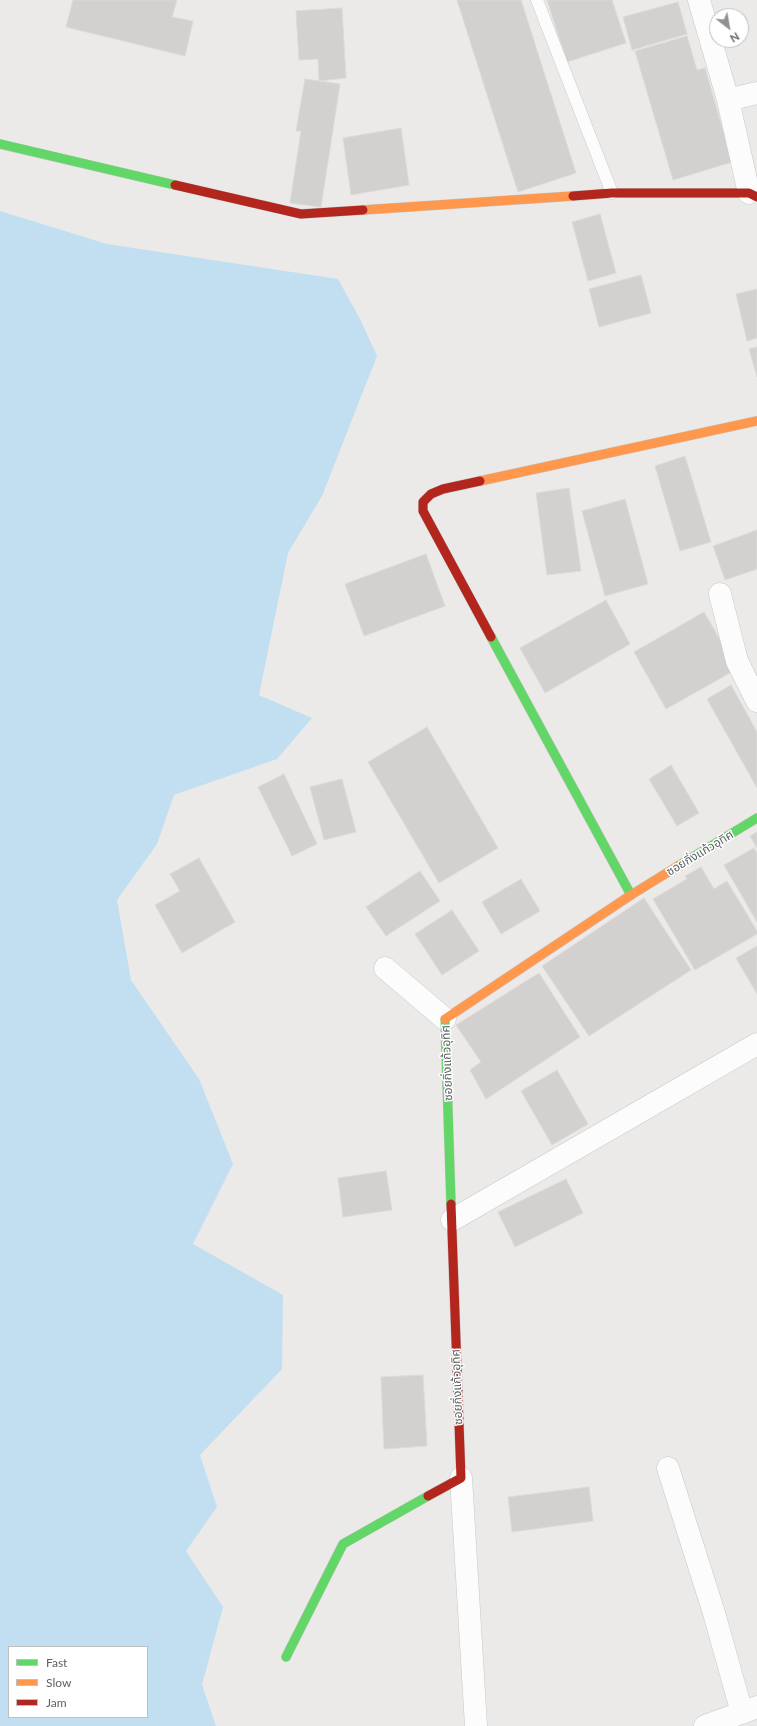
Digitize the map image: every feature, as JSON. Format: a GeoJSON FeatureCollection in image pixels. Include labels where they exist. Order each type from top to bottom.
{"type":"FeatureCollection","features":[{"type":"Feature","properties":{"kind":"street"},"geometry":{"type":"LineString","coordinates":[[0,144],[301,214],[612,193],[753,195],[728,100],[699,0]]}},
{"type":"Feature","properties":{"kind":"street"},"geometry":{"type":"LineString","coordinates":[[728,100],[757,93]]}},
{"type":"Feature","properties":{"kind":"street"},"geometry":{"type":"LineString","coordinates":[[631,895],[423,511],[423,502],[431,494],[443,489],[757,421]]}},
{"type":"Feature","properties":{"kind":"street"},"geometry":{"type":"LineString","coordinates":[[720,594],[737,661],[757,702]]}},
{"type":"Feature","properties":{"kind":"street","name":"ซอยกิ่งแก้วอุทิศ"},"geometry":{"type":"LineString","coordinates":[[476,1726],[460,1478],[445,1019],[631,895],[757,818]]}},
{"type":"Feature","properties":{"kind":"street"},"geometry":{"type":"LineString","coordinates":[[385,968],[445,1019]]}},
{"type":"Feature","properties":{"kind":"street"},"geometry":{"type":"LineString","coordinates":[[452,1220],[757,1044]]}},
{"type":"Feature","properties":{"kind":"street"},"geometry":{"type":"LineString","coordinates":[[668,1468],[714,1613],[750,1710],[704,1726]]}},
{"type":"Feature","properties":{"kind":"street"},"geometry":{"type":"LineString","coordinates":[[286,1657],[343,1544],[460,1478]]}},
{"type":"Feature","properties":{"kind":"lane"},"geometry":{"type":"LineString","coordinates":[[537,0],[612,193]]}},
{"type":"Feature","properties":{"kind":"water"},"geometry":{"type":"Polygon","coordinates":[[[0,211],[107,244],[338,279],[360,319],[377,356],[322,496],[288,553],[259,695],[312,718],[277,759],[174,795],[157,844],[117,900],[131,980],[199,1079],[233,1164],[193,1244],[283,1295],[282,1369],[200,1455],[217,1507],[186,1551],[223,1607],[202,1685],[216,1726],[0,1726],[0,211]]]}},
{"type":"Feature","properties":{"kind":"building"},"geometry":{"type":"Polygon","coordinates":[[[73,0],[177,0],[172,17],[193,21],[185,56],[66,27],[73,0]]]}},
{"type":"Feature","properties":{"kind":"building"},"geometry":{"type":"Polygon","coordinates":[[[457,0],[521,0],[576,173],[518,192],[457,0]]]}},
{"type":"Feature","properties":{"kind":"building"},"geometry":{"type":"Polygon","coordinates":[[[547,0],[612,0],[626,43],[567,62],[547,0]]]}},
{"type":"Feature","properties":{"kind":"building"},"geometry":{"type":"Polygon","coordinates":[[[678,2],[687,34],[632,50],[623,17],[678,2]]]}},
{"type":"Feature","properties":{"kind":"building"},"geometry":{"type":"Polygon","coordinates":[[[342,8],[346,78],[319,81],[318,59],[299,60],[296,11],[342,8]]]}},
{"type":"Feature","properties":{"kind":"building"},"geometry":{"type":"Polygon","coordinates":[[[687,36],[697,70],[705,68],[732,162],[673,180],[635,51],[687,36]]]}},
{"type":"Feature","properties":{"kind":"building"},"geometry":{"type":"Polygon","coordinates":[[[305,79],[340,84],[321,207],[290,203],[301,131],[296,131],[305,79]]]}},
{"type":"Feature","properties":{"kind":"building"},"geometry":{"type":"Polygon","coordinates":[[[401,128],[409,185],[351,195],[343,138],[401,128]]]}},
{"type":"Feature","properties":{"kind":"building"},"geometry":{"type":"Polygon","coordinates":[[[600,214],[616,273],[588,281],[572,222],[600,214]]]}},
{"type":"Feature","properties":{"kind":"building"},"geometry":{"type":"Polygon","coordinates":[[[641,275],[651,313],[599,327],[589,289],[641,275]]]}},
{"type":"Feature","properties":{"kind":"building"},"geometry":{"type":"Polygon","coordinates":[[[757,289],[757,338],[747,341],[736,294],[757,289]]]}},
{"type":"Feature","properties":{"kind":"building"},"geometry":{"type":"Polygon","coordinates":[[[757,347],[757,377],[749,349],[757,347]]]}},
{"type":"Feature","properties":{"kind":"building"},"geometry":{"type":"Polygon","coordinates":[[[685,456],[711,542],[680,551],[655,466],[685,456]]]}},
{"type":"Feature","properties":{"kind":"building"},"geometry":{"type":"Polygon","coordinates":[[[569,488],[581,571],[547,575],[536,493],[569,488]]]}},
{"type":"Feature","properties":{"kind":"building"},"geometry":{"type":"Polygon","coordinates":[[[625,499],[648,584],[605,596],[582,511],[625,499]]]}},
{"type":"Feature","properties":{"kind":"building"},"geometry":{"type":"Polygon","coordinates":[[[757,530],[757,569],[725,580],[713,546],[757,530]]]}},
{"type":"Feature","properties":{"kind":"building"},"geometry":{"type":"Polygon","coordinates":[[[426,554],[445,606],[364,636],[345,584],[426,554]]]}},
{"type":"Feature","properties":{"kind":"building"},"geometry":{"type":"Polygon","coordinates":[[[606,600],[630,644],[545,693],[520,648],[606,600]]]}},
{"type":"Feature","properties":{"kind":"building"},"geometry":{"type":"Polygon","coordinates":[[[704,612],[737,669],[666,709],[634,652],[704,612]]]}},
{"type":"Feature","properties":{"kind":"building"},"geometry":{"type":"Polygon","coordinates":[[[731,685],[757,732],[757,788],[707,699],[731,685]]]}},
{"type":"Feature","properties":{"kind":"building"},"geometry":{"type":"Polygon","coordinates":[[[427,727],[498,848],[439,883],[368,762],[427,727]]]}},
{"type":"Feature","properties":{"kind":"building"},"geometry":{"type":"Polygon","coordinates":[[[671,765],[699,813],[677,826],[649,779],[671,765]]]}},
{"type":"Feature","properties":{"kind":"building"},"geometry":{"type":"Polygon","coordinates":[[[284,774],[317,844],[292,856],[258,787],[284,774]]]}},
{"type":"Feature","properties":{"kind":"building"},"geometry":{"type":"Polygon","coordinates":[[[342,779],[356,832],[324,840],[310,787],[342,779]]]}},
{"type":"Feature","properties":{"kind":"building"},"geometry":{"type":"Polygon","coordinates":[[[757,832],[757,848],[750,836],[757,832]]]}},
{"type":"Feature","properties":{"kind":"building"},"geometry":{"type":"Polygon","coordinates":[[[754,848],[757,853],[757,922],[724,865],[754,848]]]}},
{"type":"Feature","properties":{"kind":"building"},"geometry":{"type":"Polygon","coordinates":[[[199,858],[235,922],[182,953],[155,905],[180,891],[170,874],[199,858]]]}},
{"type":"Feature","properties":{"kind":"building"},"geometry":{"type":"Polygon","coordinates":[[[701,867],[714,889],[727,881],[757,931],[757,934],[695,970],[653,899],[687,879],[685,876],[701,867]]]}},
{"type":"Feature","properties":{"kind":"building"},"geometry":{"type":"Polygon","coordinates":[[[420,871],[440,901],[386,936],[366,907],[420,871]]]}},
{"type":"Feature","properties":{"kind":"building"},"geometry":{"type":"Polygon","coordinates":[[[521,879],[540,911],[501,934],[482,902],[521,879]]]}},
{"type":"Feature","properties":{"kind":"building"},"geometry":{"type":"Polygon","coordinates":[[[644,898],[691,970],[589,1036],[542,966],[644,898]]]}},
{"type":"Feature","properties":{"kind":"building"},"geometry":{"type":"Polygon","coordinates":[[[452,910],[479,951],[442,975],[415,934],[452,910]]]}},
{"type":"Feature","properties":{"kind":"building"},"geometry":{"type":"Polygon","coordinates":[[[757,946],[757,994],[736,958],[757,946]]]}},
{"type":"Feature","properties":{"kind":"building"},"geometry":{"type":"Polygon","coordinates":[[[539,973],[580,1037],[486,1099],[470,1070],[481,1062],[456,1025],[539,973]]]}},
{"type":"Feature","properties":{"kind":"building"},"geometry":{"type":"Polygon","coordinates":[[[557,1070],[588,1124],[552,1145],[521,1091],[557,1070]]]}},
{"type":"Feature","properties":{"kind":"building"},"geometry":{"type":"Polygon","coordinates":[[[386,1171],[392,1210],[343,1217],[338,1178],[386,1171]]]}},
{"type":"Feature","properties":{"kind":"building"},"geometry":{"type":"Polygon","coordinates":[[[566,1179],[583,1213],[515,1247],[498,1212],[566,1179]]]}},
{"type":"Feature","properties":{"kind":"building"},"geometry":{"type":"Polygon","coordinates":[[[423,1375],[427,1446],[384,1449],[381,1377],[423,1375]]]}},
{"type":"Feature","properties":{"kind":"building"},"geometry":{"type":"Polygon","coordinates":[[[589,1487],[593,1521],[512,1532],[508,1497],[589,1487]]]}},
{"type":"Feature","properties":{"kind":"traffic: fast"},"geometry":{"type":"LineString","coordinates":[[0,144],[175,185]]}},
{"type":"Feature","properties":{"kind":"traffic: fast"},"geometry":{"type":"LineString","coordinates":[[491,637],[631,895]]}},
{"type":"Feature","properties":{"kind":"traffic: fast"},"geometry":{"type":"LineString","coordinates":[[678,866],[757,818]]}},
{"type":"Feature","properties":{"kind":"traffic: fast"},"geometry":{"type":"LineString","coordinates":[[445,1019],[451,1204]]}},
{"type":"Feature","properties":{"kind":"traffic: fast"},"geometry":{"type":"LineString","coordinates":[[286,1657],[343,1544],[428,1496]]}},
{"type":"Feature","properties":{"kind":"traffic: slow"},"geometry":{"type":"LineString","coordinates":[[363,210],[573,196]]}},
{"type":"Feature","properties":{"kind":"traffic: slow"},"geometry":{"type":"LineString","coordinates":[[480,481],[757,421]]}},
{"type":"Feature","properties":{"kind":"traffic: slow"},"geometry":{"type":"LineString","coordinates":[[445,1019],[631,895],[678,866]]}},
{"type":"Feature","properties":{"kind":"traffic: jam"},"geometry":{"type":"LineString","coordinates":[[175,185],[301,214],[363,210]]}},
{"type":"Feature","properties":{"kind":"traffic: jam"},"geometry":{"type":"LineString","coordinates":[[573,196],[612,193],[749,193],[757,197]]}},
{"type":"Feature","properties":{"kind":"traffic: jam"},"geometry":{"type":"LineString","coordinates":[[480,481],[443,489],[431,494],[423,502],[423,511],[491,637]]}},
{"type":"Feature","properties":{"kind":"traffic: jam"},"geometry":{"type":"LineString","coordinates":[[428,1496],[461,1478],[451,1204]]}}]}
